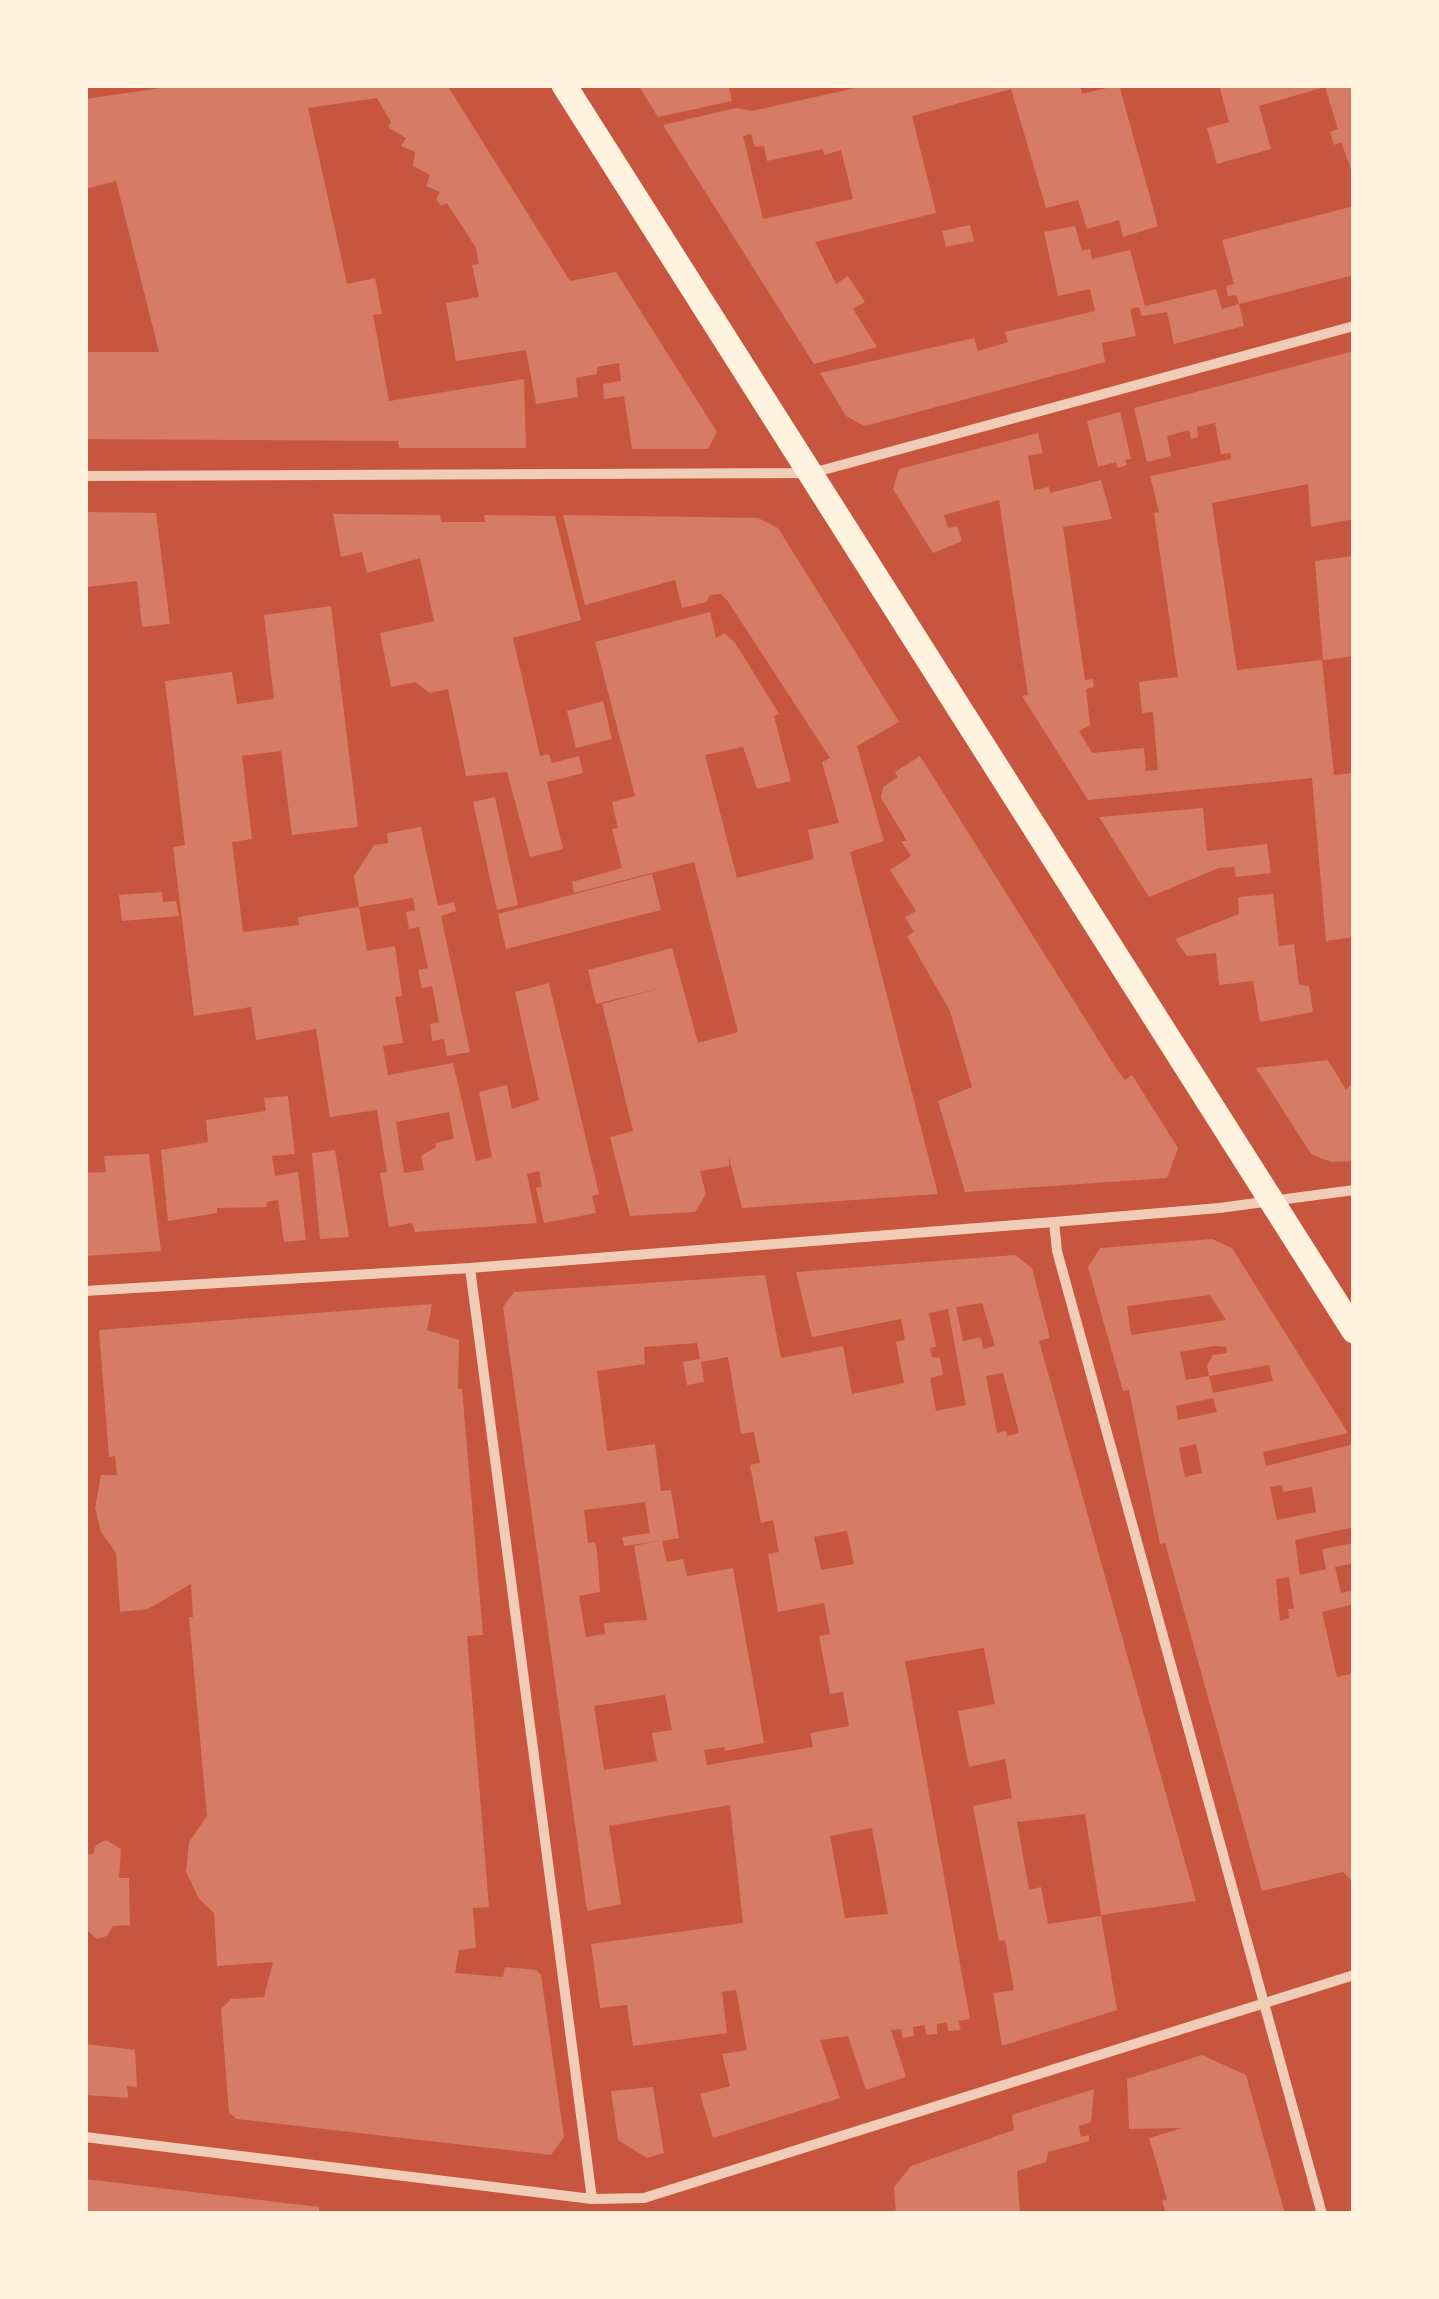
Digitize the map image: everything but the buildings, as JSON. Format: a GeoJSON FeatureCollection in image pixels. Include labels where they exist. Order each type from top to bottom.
{"type":"FeatureCollection","features":[{"type":"Feature","properties":{"kind":"main road"},"geometry":{"type":"LineString","coordinates":[[564,85],[1354,1331]]}},
{"type":"Feature","properties":{"kind":"street"},"geometry":{"type":"LineString","coordinates":[[85,476],[812,472],[1354,326]]}},
{"type":"Feature","properties":{"kind":"street"},"geometry":{"type":"LineString","coordinates":[[85,1291],[470,1268],[1054,1222],[1354,1190]]}},
{"type":"Feature","properties":{"kind":"street"},"geometry":{"type":"LineString","coordinates":[[1054,1222],[1062,1270],[1322,2214]]}},
{"type":"Feature","properties":{"kind":"street"},"geometry":{"type":"LineString","coordinates":[[470,1268],[592,2199]]}},
{"type":"Feature","properties":{"kind":"street"},"geometry":{"type":"LineString","coordinates":[[85,2137],[592,2199],[644,2198],[1354,1975]]}}]}
